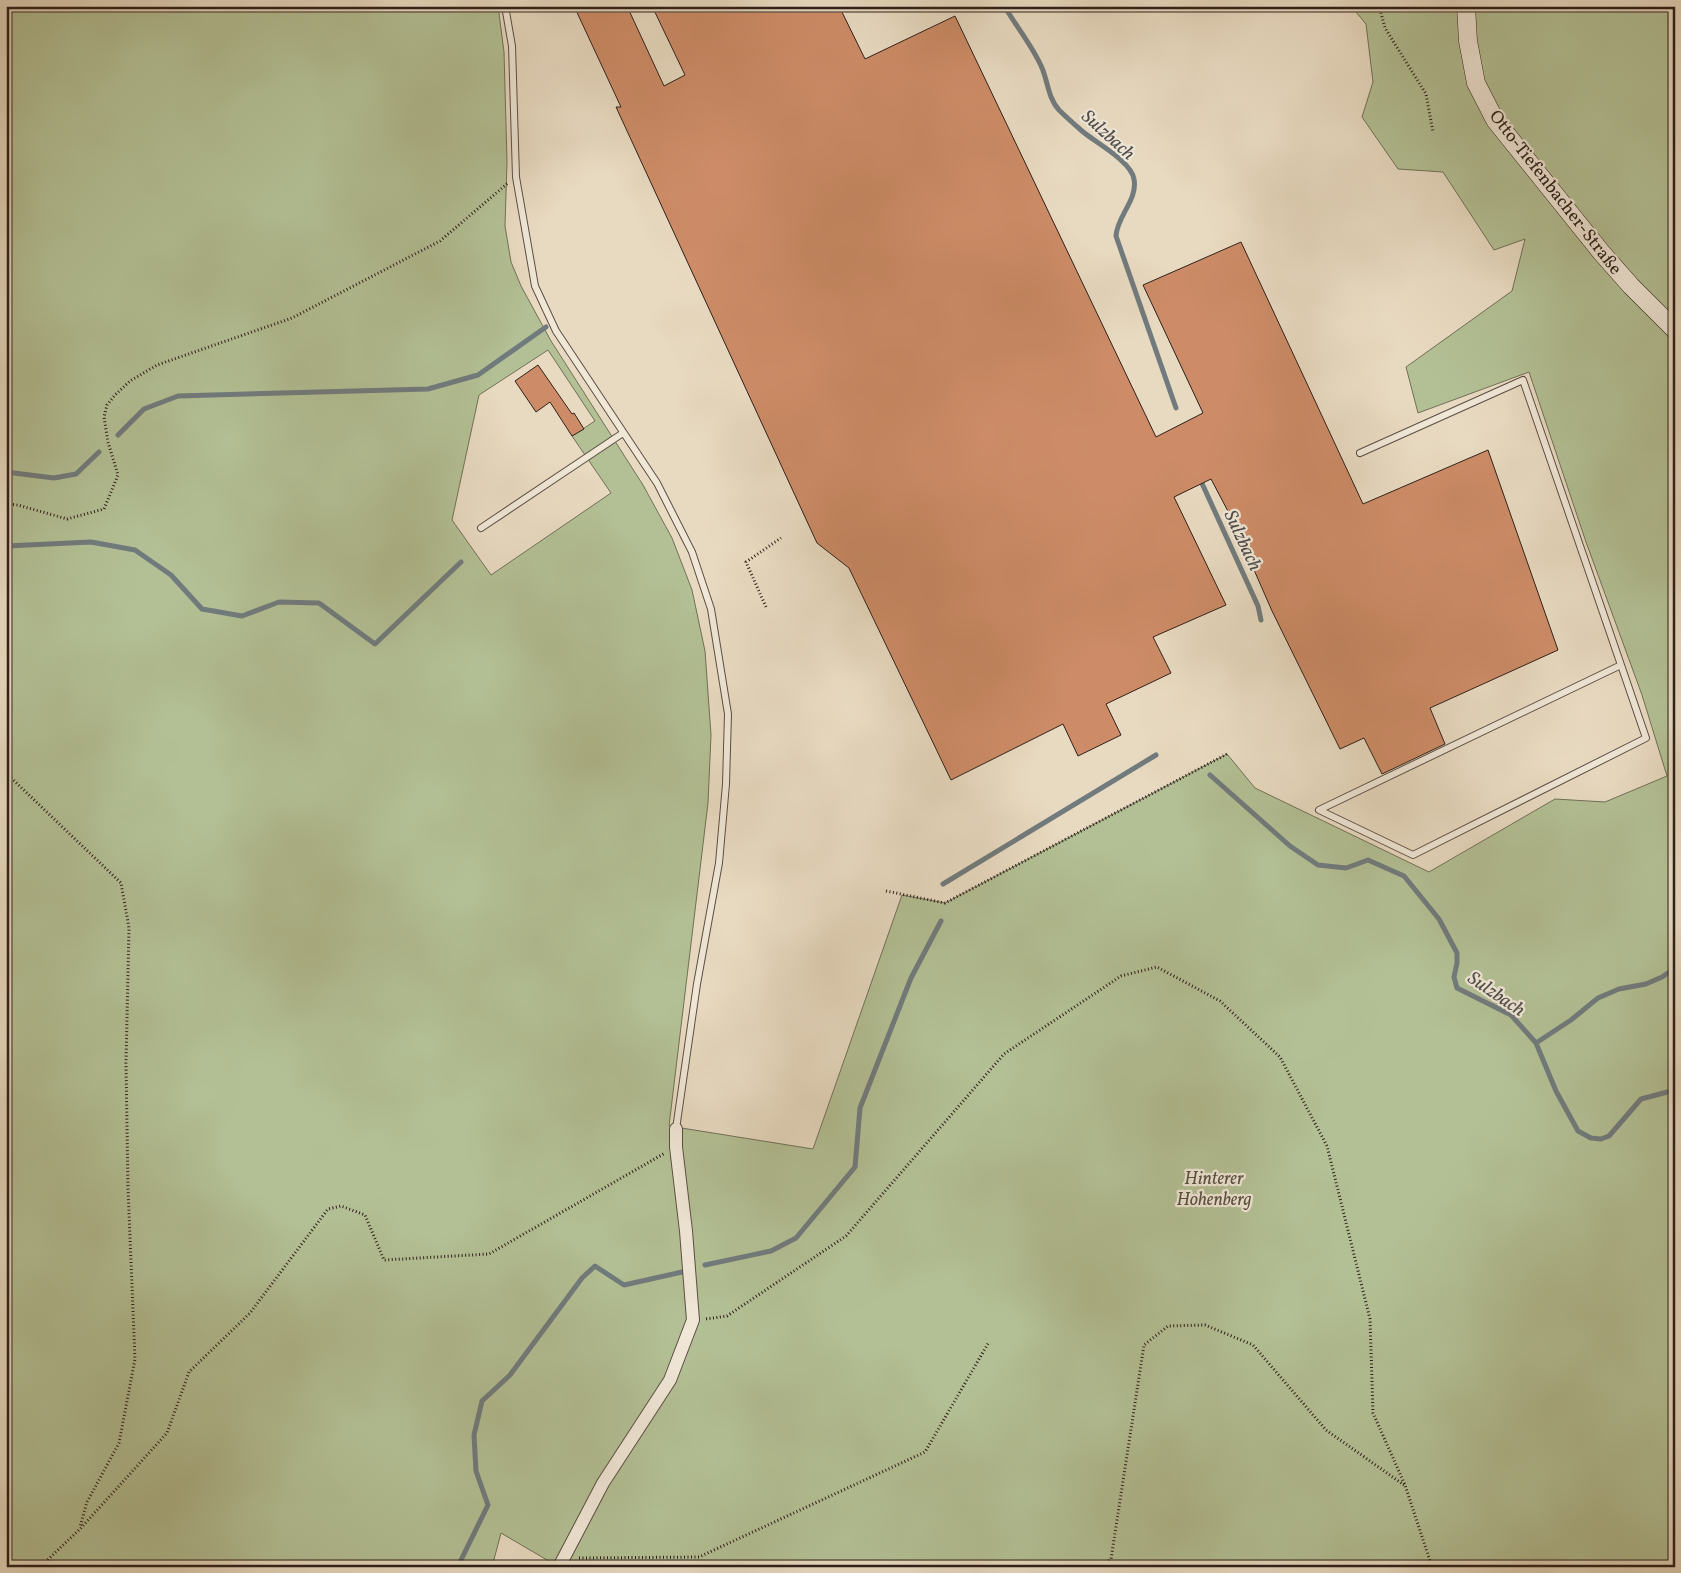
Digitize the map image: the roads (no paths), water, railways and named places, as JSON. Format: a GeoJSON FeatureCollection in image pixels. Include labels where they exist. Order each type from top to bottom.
{"type":"FeatureCollection","features":[{"type":"Feature","properties":{"kind":"street","name":"Otto-Tiefenbacher-Straße"},"geometry":{"type":"LineString","coordinates":[[1466,6],[1468,41],[1476,84],[1494,120],[1607,259],[1675,330]]}},
{"type":"Feature","properties":{"kind":"street"},"geometry":{"type":"LineString","coordinates":[[561,1562],[603,1483],[670,1380],[693,1320],[676,1130]]}},
{"type":"Feature","properties":{"kind":"lane"},"geometry":{"type":"LineString","coordinates":[[505,6],[512,46],[516,177],[535,286],[556,331],[657,483],[692,552],[711,609],[728,714],[726,784],[718,863],[697,984],[676,1130]]}},
{"type":"Feature","properties":{"kind":"lane"},"geometry":{"type":"LineString","coordinates":[[1360,453],[1523,380],[1621,665],[1646,738],[1413,855],[1318,810],[1621,665]]}},
{"type":"Feature","properties":{"kind":"lane"},"geometry":{"type":"LineString","coordinates":[[481,528],[623,433]]}},
{"type":"Feature","properties":{"kind":"waterway","name":"Sulzbach"},"geometry":{"type":"LineString","coordinates":[[1002,6],[1008,12],[1039,61],[1055,105],[1082,131],[1120,159],[1131,172],[1134,179],[1133,194],[1117,229],[1116,236],[1176,408]]}},
{"type":"Feature","properties":{"kind":"waterway"},"geometry":{"type":"LineString","coordinates":[[118,435],[144,409],[178,396],[428,389],[478,375],[546,327]]}},
{"type":"Feature","properties":{"kind":"waterway"},"geometry":{"type":"LineString","coordinates":[[6,472],[54,478],[76,474],[99,452]]}},
{"type":"Feature","properties":{"kind":"waterway","name":"Sulzbach"},"geometry":{"type":"LineString","coordinates":[[1200,479],[1258,606],[1261,620]]}},
{"type":"Feature","properties":{"kind":"waterway"},"geometry":{"type":"LineString","coordinates":[[6,546],[91,542],[135,550],[171,575],[202,609],[242,616],[279,602],[319,603],[375,644],[461,562]]}},
{"type":"Feature","properties":{"kind":"waterway"},"geometry":{"type":"LineString","coordinates":[[943,884],[1156,755]]}},
{"type":"Feature","properties":{"kind":"waterway","name":"Sulzbach"},"geometry":{"type":"LineString","coordinates":[[1210,775],[1290,846],[1318,865],[1346,868],[1368,860],[1404,876],[1439,919],[1457,953],[1454,977],[1457,988],[1511,1015],[1536,1043],[1556,1091],[1578,1131],[1591,1138],[1601,1139],[1609,1136],[1641,1099],[1675,1090]]}},
{"type":"Feature","properties":{"kind":"waterway"},"geometry":{"type":"LineString","coordinates":[[705,1265],[771,1251],[796,1238],[855,1167],[860,1108],[911,978],[941,921]]}},
{"type":"Feature","properties":{"kind":"waterway"},"geometry":{"type":"LineString","coordinates":[[1536,1043],[1571,1020],[1598,998],[1619,989],[1646,984],[1662,977],[1675,968]]}},
{"type":"Feature","properties":{"kind":"waterway"},"geometry":{"type":"LineString","coordinates":[[461,1567],[461,1560],[488,1505],[476,1471],[474,1435],[482,1401],[510,1375],[582,1278],[595,1266],[624,1285],[682,1272]]}},
{"type":"Feature","properties":{"kind":"park label","name":"Hinterer Hohenberg"},"geometry":{"type":"Point","coordinates":[1214,1188]}}]}
